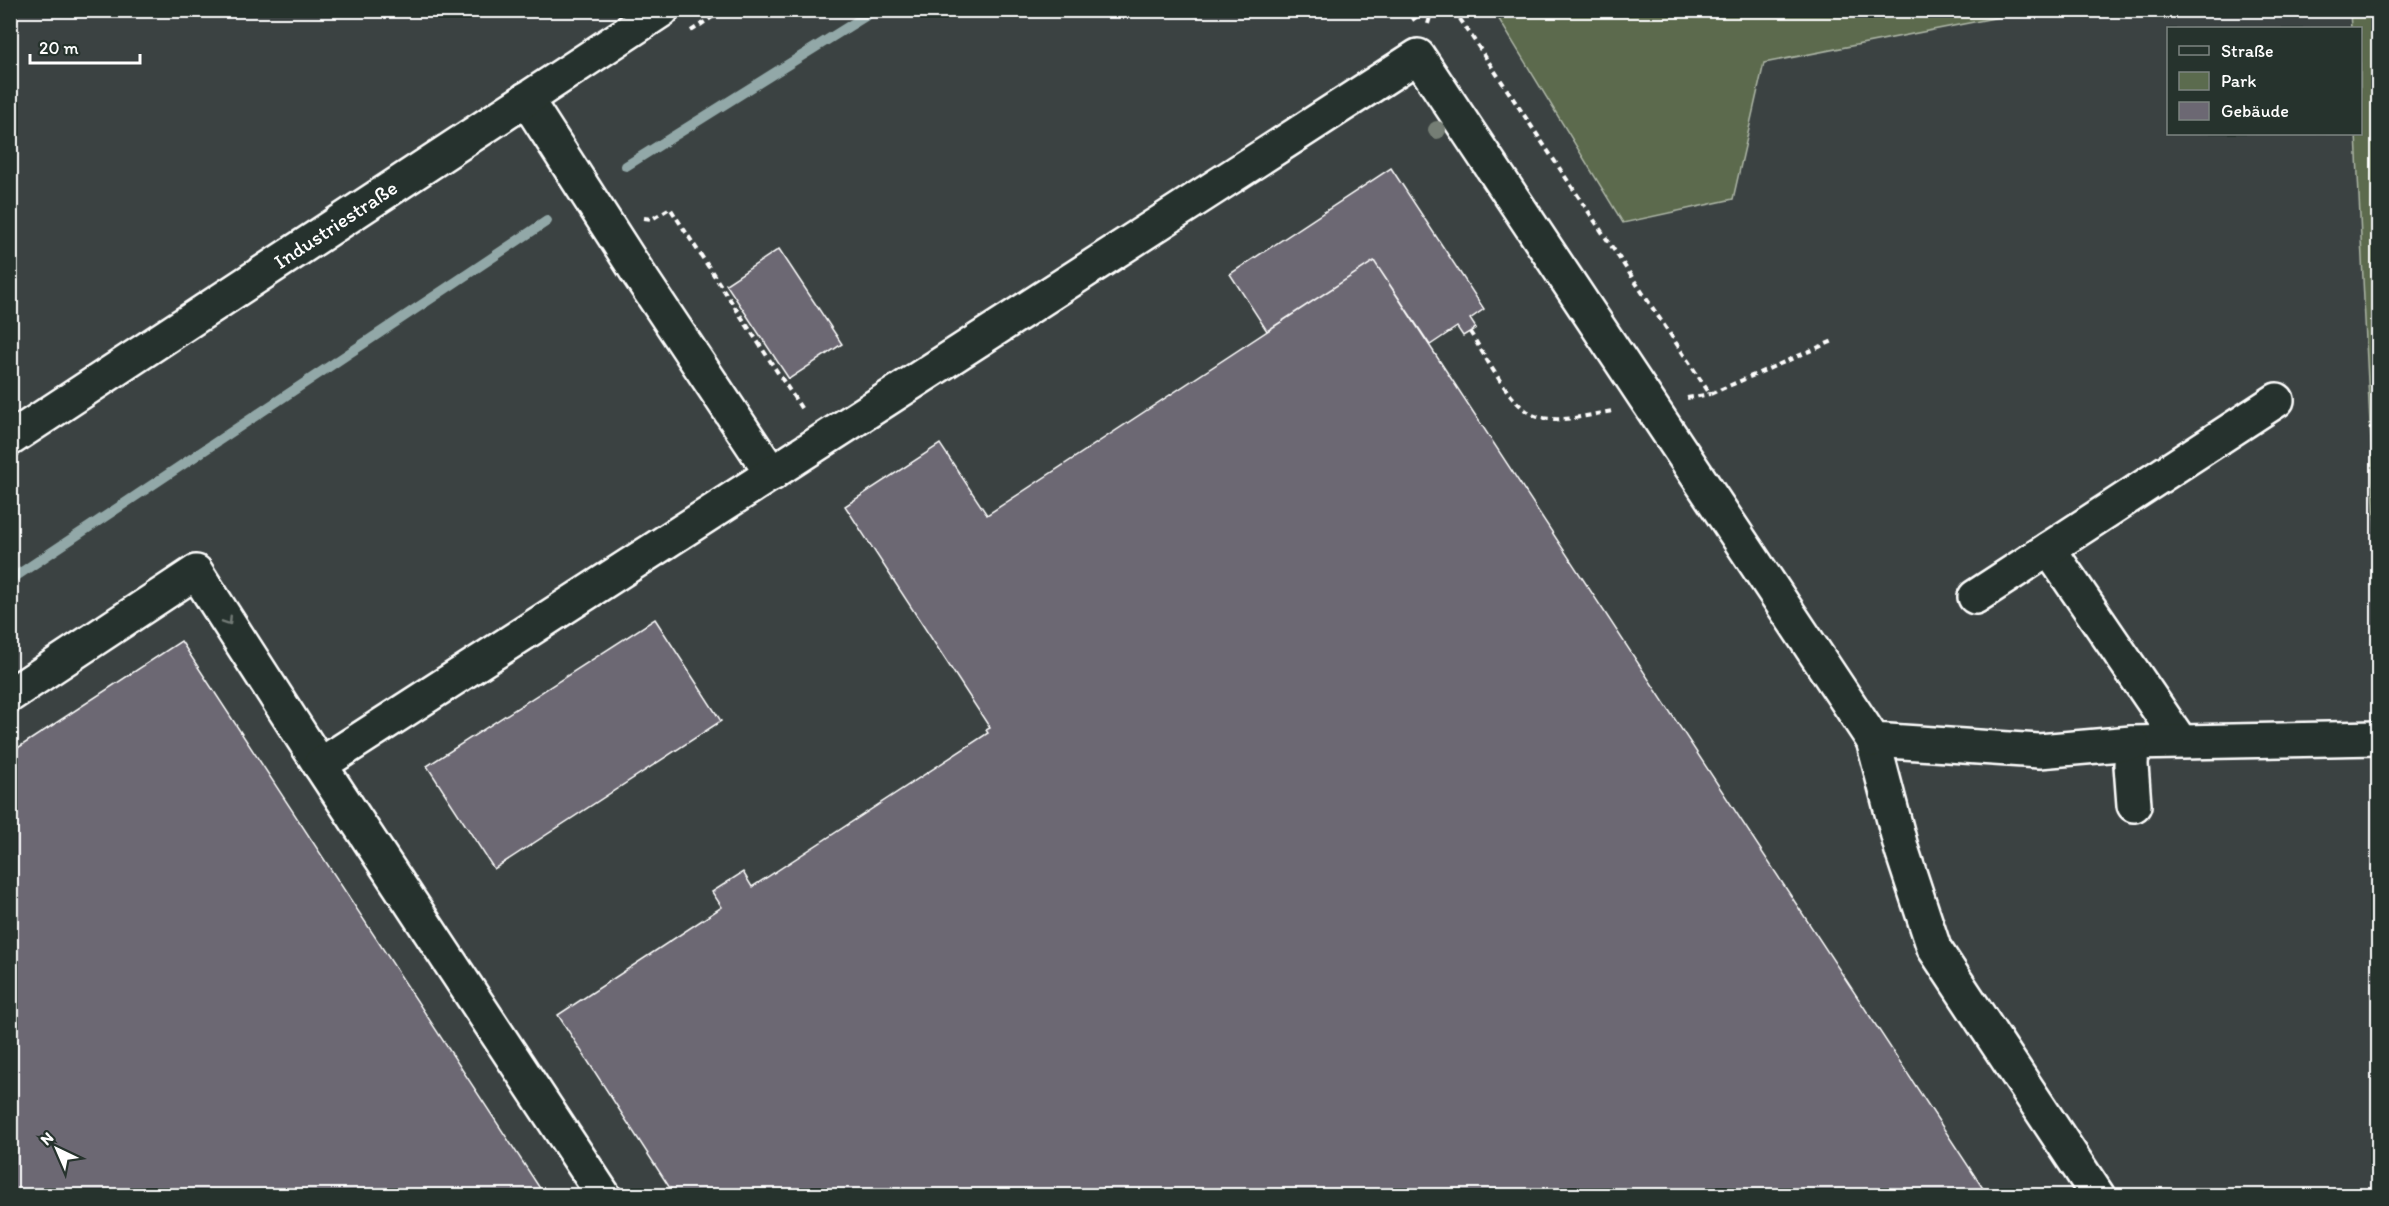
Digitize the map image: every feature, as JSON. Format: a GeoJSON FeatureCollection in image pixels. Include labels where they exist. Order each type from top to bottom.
{"type":"FeatureCollection","features":[{"type":"Feature","properties":{"kind":"street","name":"Industriestraße"},"geometry":{"type":"LineString","coordinates":[[10,439],[662,10]]}},
{"type":"Feature","properties":{"kind":"street"},"geometry":{"type":"LineString","coordinates":[[320,765],[1418,56],[1873,740],[1902,851],[1934,948],[2098,1196]]}},
{"type":"Feature","properties":{"kind":"street"},"geometry":{"type":"LineString","coordinates":[[526,99],[772,474]]}},
{"type":"Feature","properties":{"kind":"street"},"geometry":{"type":"LineString","coordinates":[[1975,597],[2277,400]]}},
{"type":"Feature","properties":{"kind":"street"},"geometry":{"type":"LineString","coordinates":[[2049,549],[2180,741]]}},
{"type":"Feature","properties":{"kind":"street"},"geometry":{"type":"LineString","coordinates":[[10,695],[196,572],[320,765],[604,1196]]}},
{"type":"Feature","properties":{"kind":"street"},"geometry":{"type":"LineString","coordinates":[[1873,740],[2039,751],[2132,742],[2379,738]]}},
{"type":"Feature","properties":{"kind":"street"},"geometry":{"type":"LineString","coordinates":[[2132,742],[2134,805]]}},
{"type":"Feature","properties":{"kind":"path"},"geometry":{"type":"LineString","coordinates":[[1406,23],[1426,10]]}},
{"type":"Feature","properties":{"kind":"path"},"geometry":{"type":"LineString","coordinates":[[1454,10],[1710,394]]}},
{"type":"Feature","properties":{"kind":"path"},"geometry":{"type":"LineString","coordinates":[[612,232],[632,218],[652,219],[670,208],[803,412],[813,405]]}},
{"type":"Feature","properties":{"kind":"path"},"geometry":{"type":"LineString","coordinates":[[1470,332],[1517,404],[1537,417],[1563,419],[1710,394],[1833,341]]}},
{"type":"Feature","properties":{"kind":"shaded area"},"geometry":{"type":"Polygon","coordinates":[[[11,11],[2378,11],[2378,1195],[11,1195],[11,11]]]}},
{"type":"Feature","properties":{"kind":"green space"},"geometry":{"type":"Polygon","coordinates":[[[1494,11],[2030,11],[1764,63],[1733,199],[1623,223],[1494,11]]]}},
{"type":"Feature","properties":{"kind":"green space"},"geometry":{"type":"Polygon","coordinates":[[[2350,11],[2378,11],[2378,588],[2356,135],[2362,135],[2362,27],[2351,27],[2350,11]]]}},
{"type":"Feature","properties":{"kind":"building"},"geometry":{"type":"Polygon","coordinates":[[[1391,168],[1484,309],[1470,319],[1476,328],[1463,336],[1457,327],[1430,345],[1374,261],[1267,331],[1230,274],[1391,168]]]}},
{"type":"Feature","properties":{"kind":"building"},"geometry":{"type":"Polygon","coordinates":[[[779,249],[842,344],[789,379],[726,284],[779,249]]]}},
{"type":"Feature","properties":{"kind":"building"},"geometry":{"type":"Polygon","coordinates":[[[1374,261],[1988,1196],[675,1196],[558,1015],[722,907],[712,892],[743,872],[752,887],[988,733],[986,730],[990,728],[845,506],[940,444],[987,515],[1374,261]]]}},
{"type":"Feature","properties":{"kind":"building"},"geometry":{"type":"Polygon","coordinates":[[[655,619],[721,721],[494,869],[427,766],[655,619]]]}},
{"type":"Feature","properties":{"kind":"building"},"geometry":{"type":"Polygon","coordinates":[[[181,641],[545,1196],[10,1196],[10,753],[181,641]]]}},
{"type":"Feature","properties":{"kind":"waterway"},"geometry":{"type":"LineString","coordinates":[[626,166],[875,10]]}},
{"type":"Feature","properties":{"kind":"waterway"},"geometry":{"type":"LineString","coordinates":[[10,580],[547,221]]}}]}
